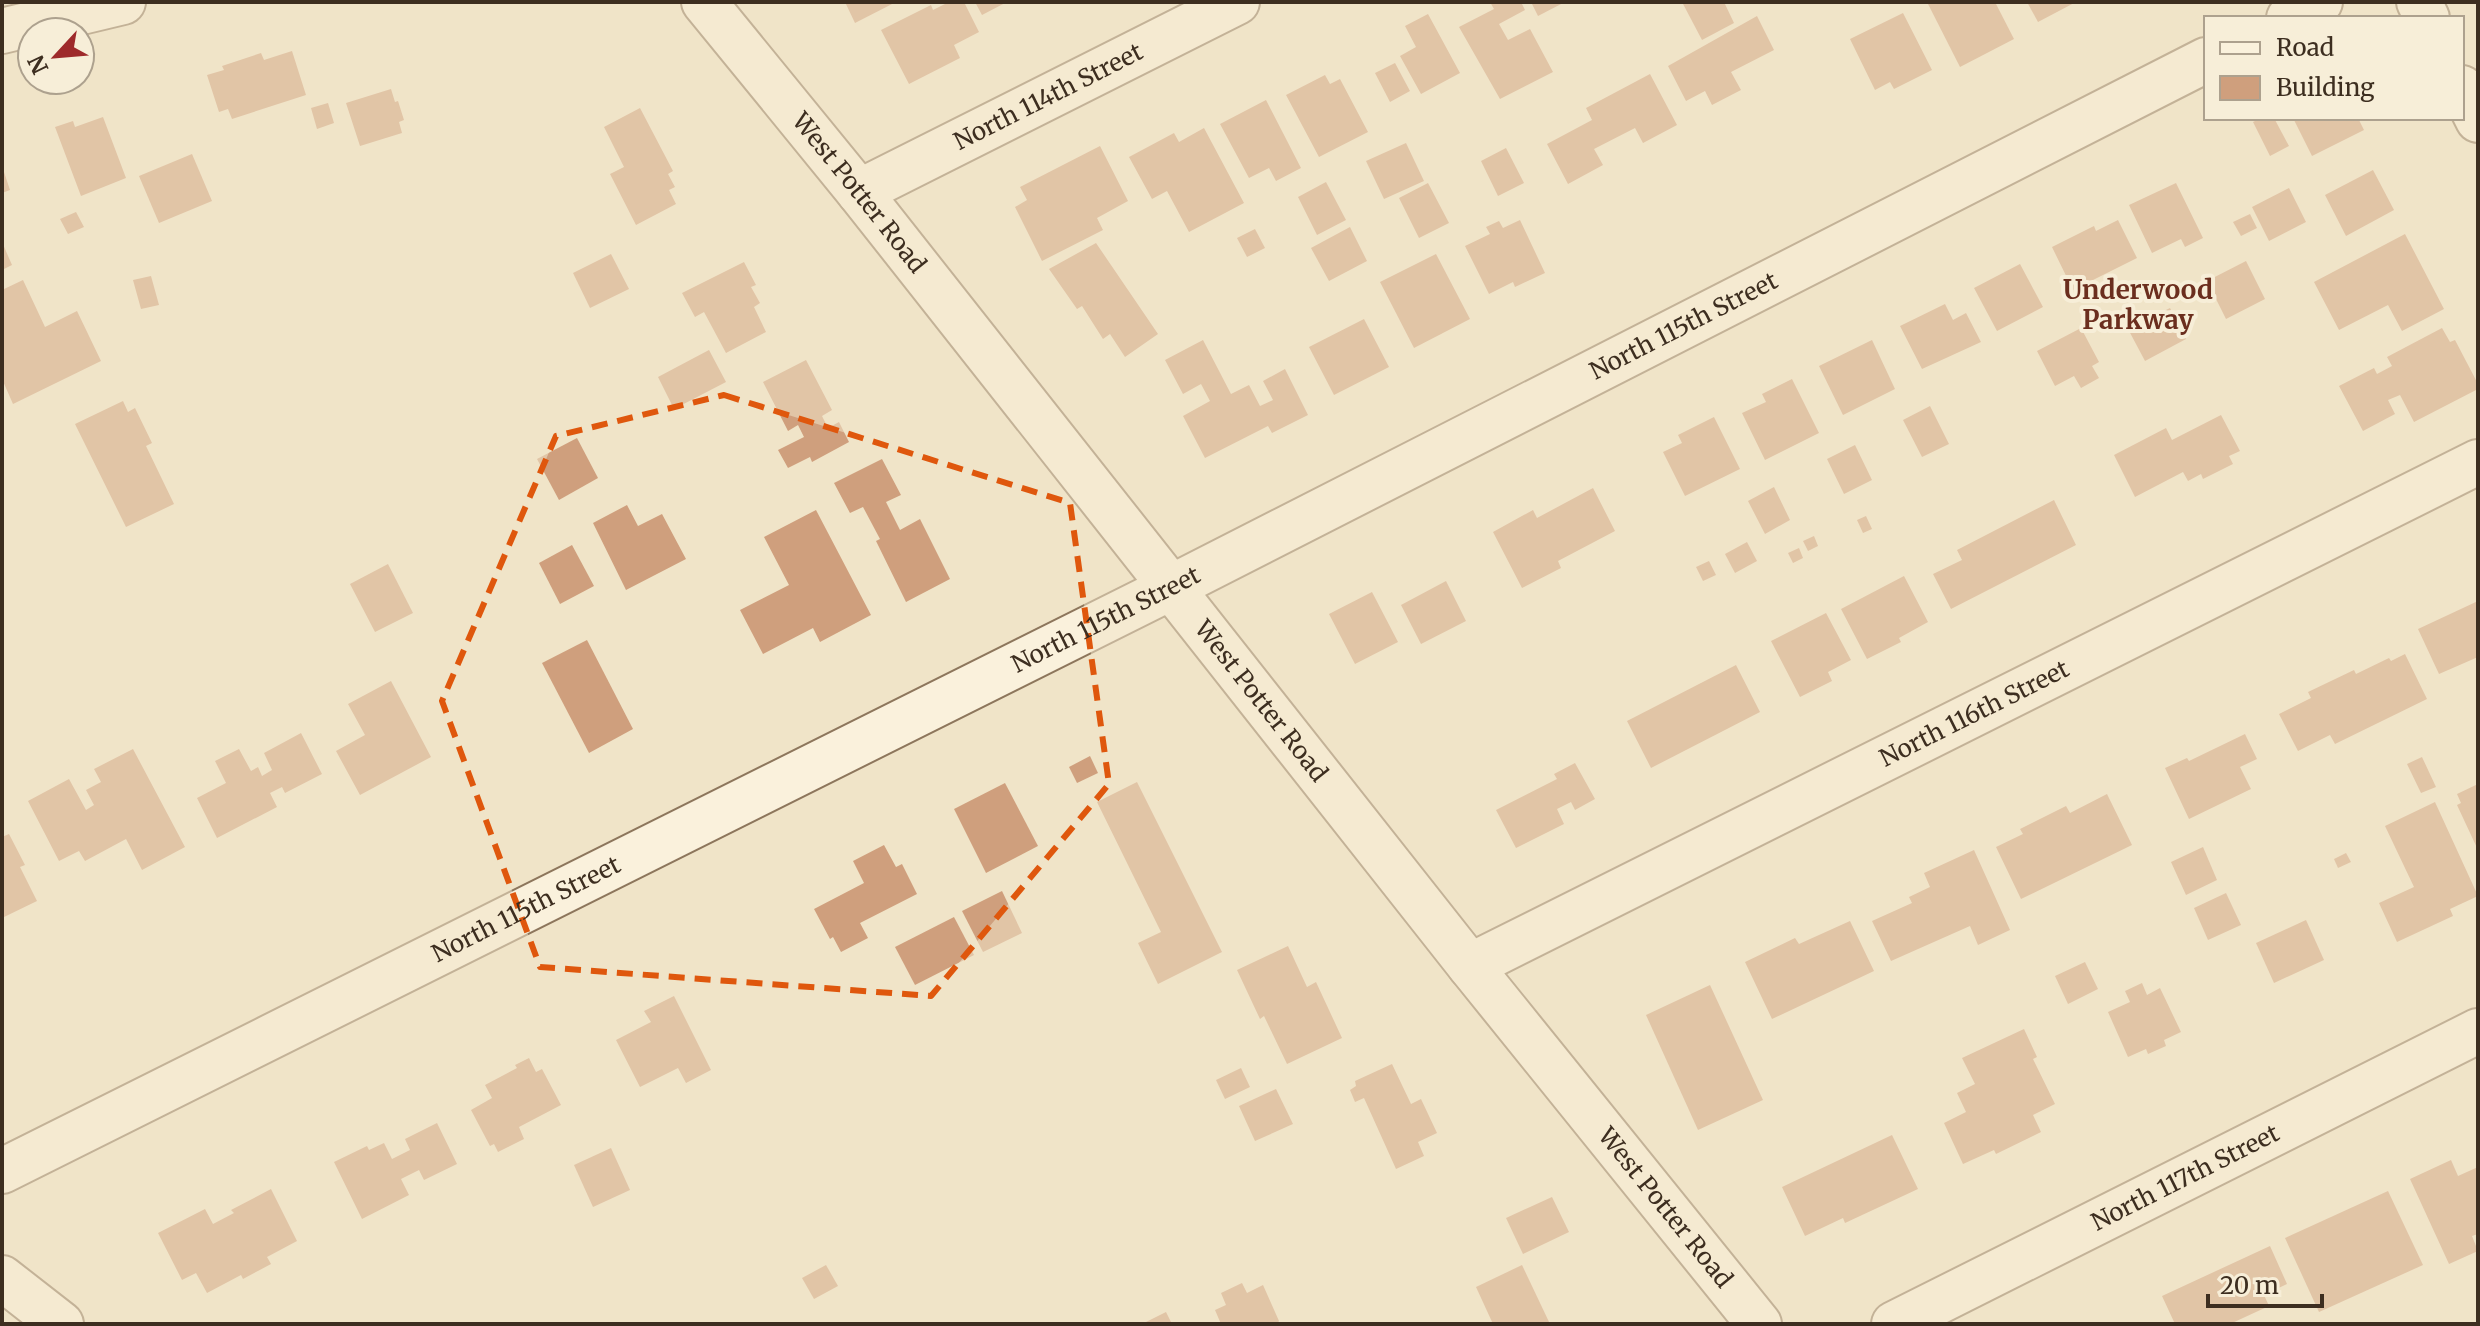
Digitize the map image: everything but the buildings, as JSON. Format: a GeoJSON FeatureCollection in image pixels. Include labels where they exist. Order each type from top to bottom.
{"type":"FeatureCollection","features":[{"type":"Feature","properties":{"kind":"street"},"geometry":{"type":"LineString","coordinates":[[2,31],[123,2]]}},
{"type":"Feature","properties":{"kind":"street","name":"West Potter Road"},"geometry":{"type":"LineString","coordinates":[[704,2],[859,192],[1470,966],[1759,1324]]}},
{"type":"Feature","properties":{"kind":"street","name":"North 114th Street"},"geometry":{"type":"LineString","coordinates":[[859,192],[1237,2]]}},
{"type":"Feature","properties":{"kind":"street"},"geometry":{"type":"LineString","coordinates":[[2293,16],[2320,2]]}},
{"type":"Feature","properties":{"kind":"street","name":"North 115th Street"},"geometry":{"type":"LineString","coordinates":[[2,1171],[1170,588],[2204,61]]}},
{"type":"Feature","properties":{"kind":"street"},"geometry":{"type":"LineString","coordinates":[[2464,92],[2478,120]]}},
{"type":"Feature","properties":{"kind":"street","name":"North 116th Street"},"geometry":{"type":"LineString","coordinates":[[1470,966],[2478,462]]}},
{"type":"Feature","properties":{"kind":"street","name":"North 117th Street"},"geometry":{"type":"LineString","coordinates":[[1894,1324],[2478,1031]]}},
{"type":"Feature","properties":{"kind":"street"},"geometry":{"type":"LineString","coordinates":[[2,1278],[61,1324]]}},
{"type":"Feature","properties":{"kind":"highlighted area"},"geometry":{"type":"Polygon","coordinates":[[[724,395],[1070,503],[1109,784],[931,996],[540,967],[442,701],[556,436],[724,395]]]}},
{"type":"Feature","properties":{"kind":"district","name":"Underwood Parkway"},"geometry":{"type":"Point","coordinates":[2138,305]}}]}
